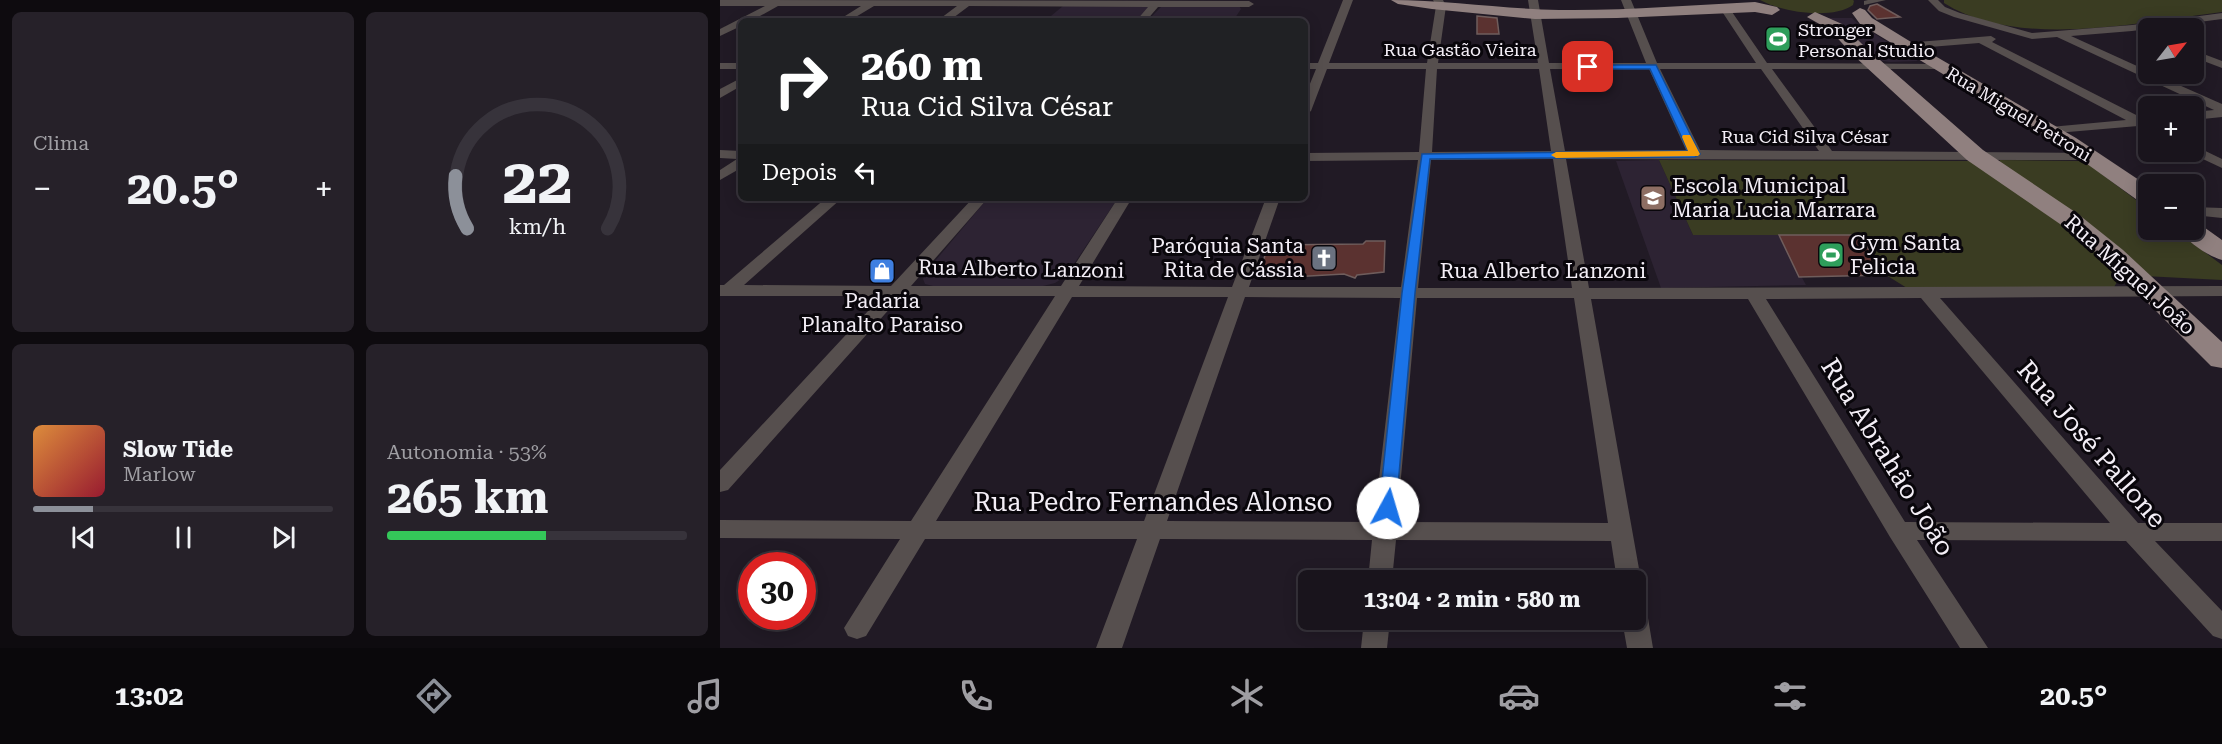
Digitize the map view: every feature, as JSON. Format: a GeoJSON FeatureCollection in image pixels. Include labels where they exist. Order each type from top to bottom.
{"type":"FeatureCollection","features":[{"type":"Feature","properties":{"kind":"main road"},"geometry":{"type":"LineString","coordinates":[[1398,0],[1534,7],[1718,3],[1739,0]]}},
{"type":"Feature","properties":{"kind":"main road"},"geometry":{"type":"LineString","coordinates":[[1752,0],[1772,10]]}},
{"type":"Feature","properties":{"kind":"main road"},"geometry":{"type":"LineString","coordinates":[[1718,3],[1802,15],[1868,4]]}},
{"type":"Feature","properties":{"kind":"main road","name":"Rua Miguel Petroni"},"geometry":{"type":"LineString","coordinates":[[1868,4],[1866,21],[2050,131],[2138,190]]}},
{"type":"Feature","properties":{"kind":"main road","name":"Rua Miguel João"},"geometry":{"type":"LineString","coordinates":[[1802,15],[1836,27],[1975,155],[2068,219],[2114,255],[2222,359]]}},
{"type":"Feature","properties":{"kind":"main road"},"geometry":{"type":"LineString","coordinates":[[2204,239],[2222,252]]}},
{"type":"Feature","properties":{"kind":"street"},"geometry":{"type":"LineString","coordinates":[[1308,103],[1348,0]]}},
{"type":"Feature","properties":{"kind":"street"},"geometry":{"type":"LineString","coordinates":[[1933,0],[1942,9],[1998,30],[2032,36],[2138,27]]}},
{"type":"Feature","properties":{"kind":"street"},"geometry":{"type":"LineString","coordinates":[[750,18],[781,2]]}},
{"type":"Feature","properties":{"kind":"street"},"geometry":{"type":"LineString","coordinates":[[847,18],[875,2]]}},
{"type":"Feature","properties":{"kind":"street"},"geometry":{"type":"LineString","coordinates":[[946,18],[970,2]]}},
{"type":"Feature","properties":{"kind":"street"},"geometry":{"type":"LineString","coordinates":[[720,3],[1158,2],[1249,6]]}},
{"type":"Feature","properties":{"kind":"street"},"geometry":{"type":"LineString","coordinates":[[1144,18],[1158,2]]}},
{"type":"Feature","properties":{"kind":"street"},"geometry":{"type":"LineString","coordinates":[[1381,570],[1425,156],[1432,67],[1441,2]]}},
{"type":"Feature","properties":{"kind":"street"},"geometry":{"type":"LineString","coordinates":[[1718,3],[1727,11],[1828,154]]}},
{"type":"Feature","properties":{"kind":"street"},"geometry":{"type":"LineString","coordinates":[[1047,15],[1059,4]]}},
{"type":"Feature","properties":{"kind":"street"},"geometry":{"type":"LineString","coordinates":[[1629,6],[1653,67],[1695,154]]}},
{"type":"Feature","properties":{"kind":"street"},"geometry":{"type":"LineString","coordinates":[[1534,7],[1628,570]]}},
{"type":"Feature","properties":{"kind":"street"},"geometry":{"type":"LineString","coordinates":[[2204,18],[2222,16]]}},
{"type":"Feature","properties":{"kind":"street"},"geometry":{"type":"LineString","coordinates":[[2204,22],[2222,29]]}},
{"type":"Feature","properties":{"kind":"street"},"geometry":{"type":"LineString","coordinates":[[720,33],[738,24]]}},
{"type":"Feature","properties":{"kind":"street"},"geometry":{"type":"LineString","coordinates":[[2132,28],[2138,30]]}},
{"type":"Feature","properties":{"kind":"street"},"geometry":{"type":"LineString","coordinates":[[1905,46],[1981,40],[1998,30],[2057,34],[2222,111]]}},
{"type":"Feature","properties":{"kind":"street"},"geometry":{"type":"LineString","coordinates":[[1981,40],[2138,119]]}},
{"type":"Feature","properties":{"kind":"street"},"geometry":{"type":"LineString","coordinates":[[2204,58],[2222,65]]}},
{"type":"Feature","properties":{"kind":"street"},"geometry":{"type":"LineString","coordinates":[[720,66],[738,66]]}},
{"type":"Feature","properties":{"kind":"street","name":"Rua Gastão Vieira"},"geometry":{"type":"LineString","coordinates":[[1308,66],[1939,66]]}},
{"type":"Feature","properties":{"kind":"street"},"geometry":{"type":"LineString","coordinates":[[720,94],[738,83]]}},
{"type":"Feature","properties":{"kind":"street"},"geometry":{"type":"LineString","coordinates":[[2204,114],[2222,111]]}},
{"type":"Feature","properties":{"kind":"street"},"geometry":{"type":"LineString","coordinates":[[2050,131],[2138,124]]}},
{"type":"Feature","properties":{"kind":"street"},"geometry":{"type":"LineString","coordinates":[[720,154],[738,154]]}},
{"type":"Feature","properties":{"kind":"street","name":"Rua Cid Silva César"},"geometry":{"type":"LineString","coordinates":[[1308,157],[1695,154],[2090,156]]}},
{"type":"Feature","properties":{"kind":"street"},"geometry":{"type":"LineString","coordinates":[[2204,155],[2222,164]]}},
{"type":"Feature","properties":{"kind":"street"},"geometry":{"type":"LineString","coordinates":[[720,176],[738,164]]}},
{"type":"Feature","properties":{"kind":"street"},"geometry":{"type":"LineString","coordinates":[[723,292],[831,201]]}},
{"type":"Feature","properties":{"kind":"street"},"geometry":{"type":"LineString","coordinates":[[720,484],[978,201]]}},
{"type":"Feature","properties":{"kind":"street"},"geometry":{"type":"LineString","coordinates":[[857,628],[1068,293],[1123,201]]}},
{"type":"Feature","properties":{"kind":"street"},"geometry":{"type":"LineString","coordinates":[[1109,648],[1272,201]]}},
{"type":"Feature","properties":{"kind":"street"},"geometry":{"type":"LineString","coordinates":[[2204,212],[2222,213]]}},
{"type":"Feature","properties":{"kind":"street","name":"Rua Alberto Lanzoni"},"geometry":{"type":"LineString","coordinates":[[723,292],[895,290],[1068,293],[1754,294],[2222,291]]}},
{"type":"Feature","properties":{"kind":"street","name":"Rua José Pallone"},"geometry":{"type":"LineString","coordinates":[[1925,292],[2132,531],[2222,628]]}},
{"type":"Feature","properties":{"kind":"street","name":"Rua Abrahão João"},"geometry":{"type":"LineString","coordinates":[[1754,294],[1898,531],[1975,648]]}},
{"type":"Feature","properties":{"kind":"street","name":"Rua Pedro Fernandes Alonso"},"geometry":{"type":"LineString","coordinates":[[720,530],[1622,532]]}},
{"type":"Feature","properties":{"kind":"street"},"geometry":{"type":"LineString","coordinates":[[1898,531],[2222,532]]}},
{"type":"Feature","properties":{"kind":"street"},"geometry":{"type":"LineString","coordinates":[[1374,648],[1376,630]]}},
{"type":"Feature","properties":{"kind":"street"},"geometry":{"type":"LineString","coordinates":[[1637,630],[1640,648]]}},
{"type":"Feature","properties":{"kind":"shaded area"},"geometry":{"type":"Polygon","coordinates":[[[1063,6],[1149,7],[1140,18],[1049,18],[1063,6]]]}},
{"type":"Feature","properties":{"kind":"shaded area"},"geometry":{"type":"Polygon","coordinates":[[[1162,6],[1239,6],[1241,9],[1235,18],[1150,18],[1162,6]]]}},
{"type":"Feature","properties":{"kind":"shaded area"},"geometry":{"type":"Polygon","coordinates":[[[1823,18],[1852,18],[1918,61],[1877,60],[1823,18]]]}},
{"type":"Feature","properties":{"kind":"shaded area","name":"Escola Municipal Maria Lucia Marrara"},"geometry":{"type":"Polygon","coordinates":[[[1659,160],[1693,235],[1779,235],[1806,285],[1661,288],[1616,161],[1659,160]]]}},
{"type":"Feature","properties":{"kind":"shaded area"},"geometry":{"type":"Polygon","coordinates":[[[985,201],[1116,201],[1066,276],[1055,283],[1043,286],[933,286],[925,284],[923,279],[925,273],[985,201]]]}},
{"type":"Feature","properties":{"kind":"green space"},"geometry":{"type":"Polygon","coordinates":[[[1760,0],[1854,1],[1853,5],[1844,10],[1807,13],[1781,8],[1760,0]]]}},
{"type":"Feature","properties":{"kind":"green space"},"geometry":{"type":"Polygon","coordinates":[[[1944,0],[2222,0],[2222,12],[2177,18],[2138,18],[2138,23],[2117,26],[2043,29],[2007,26],[1974,17],[1944,3],[1944,0]]]}},
{"type":"Feature","properties":{"kind":"green space"},"geometry":{"type":"Polygon","coordinates":[[[1659,160],[1971,161],[2063,217],[2120,272],[2120,277],[2114,287],[1907,288],[1886,275],[1859,235],[1693,235],[1659,160]]]}},
{"type":"Feature","properties":{"kind":"green space"},"geometry":{"type":"Polygon","coordinates":[[[2000,160],[2080,161],[2091,166],[2138,201],[2138,240],[2188,240],[2222,265],[2222,280],[2144,276],[1998,165],[2000,160]]]}},
{"type":"Feature","properties":{"kind":"building"},"geometry":{"type":"Polygon","coordinates":[[[1877,4],[1900,17],[1877,19],[1868,10],[1870,6],[1877,4]]]}},
{"type":"Feature","properties":{"kind":"building"},"geometry":{"type":"Polygon","coordinates":[[[1477,16],[1497,18],[1499,34],[1477,34],[1477,16]]]}},
{"type":"Feature","properties":{"kind":"building","name":"Gym Santa Felicia"},"geometry":{"type":"Polygon","coordinates":[[[1779,235],[1859,235],[1886,275],[1799,277],[1779,235]]]}},
{"type":"Feature","properties":{"kind":"building","name":"Paróquia Santa Rita de Cássia"},"geometry":{"type":"Polygon","coordinates":[[[1366,241],[1385,241],[1384,272],[1357,275],[1355,278],[1344,274],[1258,279],[1268,245],[1363,244],[1366,241]]]}},
{"type":"Feature","properties":{"kind":"slow traffic"},"geometry":{"type":"LineString","coordinates":[[1556,155],[1695,154],[1687,137]]}},
{"type":"Feature","properties":{"kind":"place","name":"Stronger Personal Studio"},"geometry":{"type":"Point","coordinates":[1778,39]}},
{"type":"Feature","properties":{"kind":"place","name":"Escola Municipal Maria Lucia Marrara"},"geometry":{"type":"Point","coordinates":[1653,198]}},
{"type":"Feature","properties":{"kind":"place","name":"Gym Santa Felicia"},"geometry":{"type":"Point","coordinates":[1831,255]}},
{"type":"Feature","properties":{"kind":"place","name":"Paróquia Santa Rita de Cássia"},"geometry":{"type":"Point","coordinates":[1324,258]}},
{"type":"Feature","properties":{"kind":"place","name":"Padaria Planalto Paraiso"},"geometry":{"type":"Point","coordinates":[882,271]}},
{"type":"Feature","properties":{"kind":"route"},"geometry":{"type":"LineString","coordinates":[[1388,508],[1425,156],[1695,154],[1653,67],[1588,67]]}}]}
